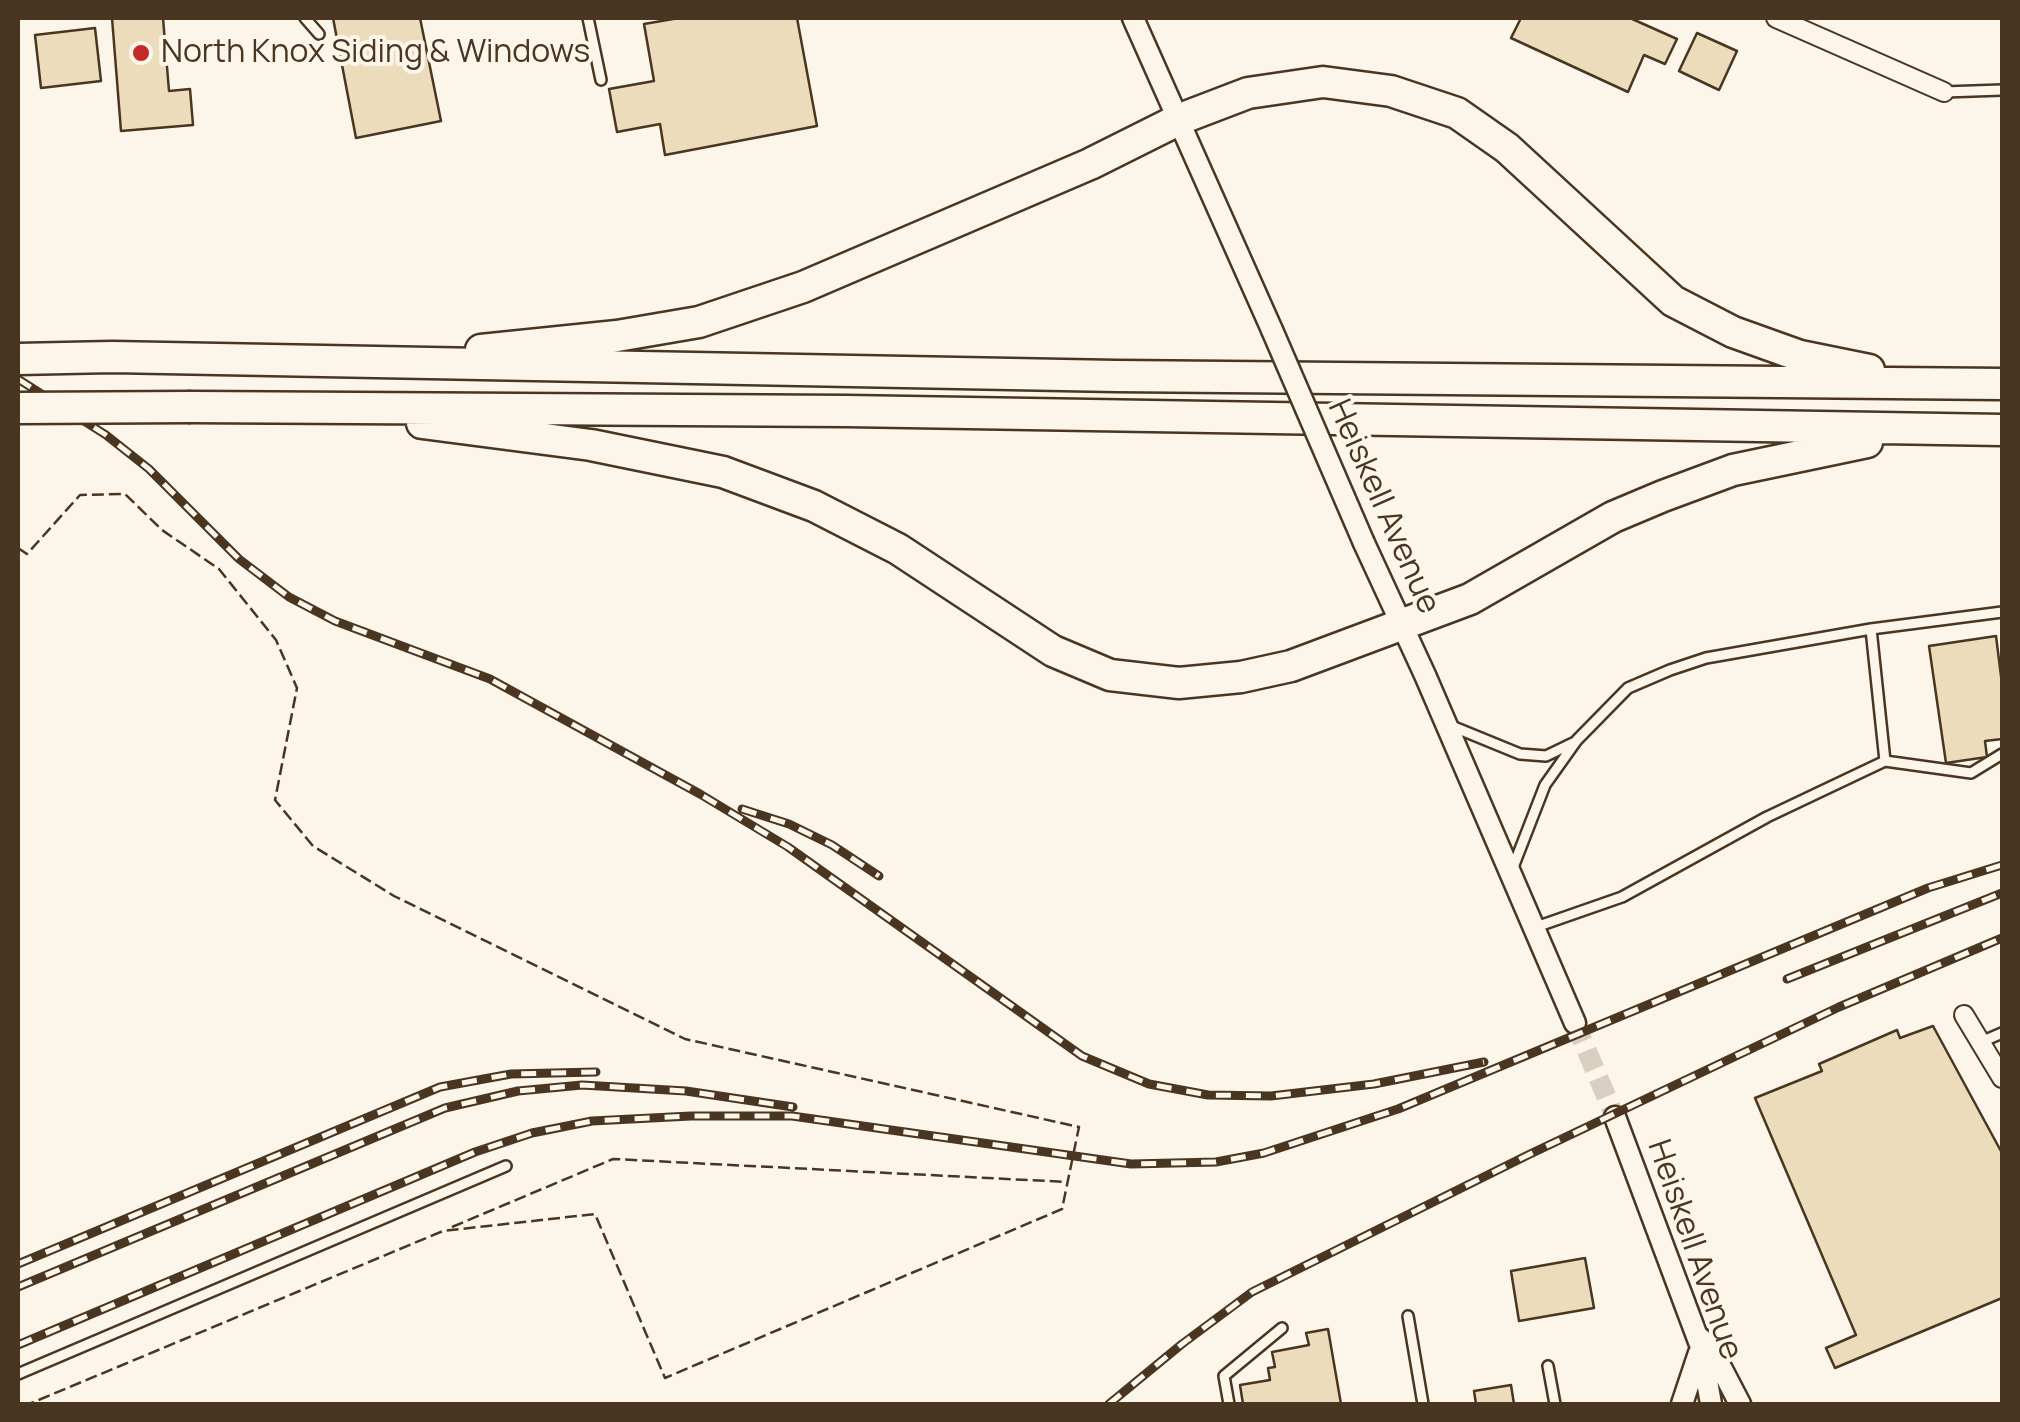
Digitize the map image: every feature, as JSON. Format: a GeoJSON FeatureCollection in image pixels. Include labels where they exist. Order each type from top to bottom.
{"type":"FeatureCollection","features":[{"type":"Feature","properties":{"kind":"highway"},"geometry":{"type":"LineString","coordinates":[[363,364],[617,336],[699,322],[803,287],[1090,164],[1180,119],[1248,94],[1323,82],[1391,91],[1457,113],[1507,148],[1674,301],[1732,332],[1800,356],[1940,384]]}},
{"type":"Feature","properties":{"kind":"highway"},"geometry":{"type":"LineString","coordinates":[[18,358],[1135,376],[2002,384]]}},
{"type":"Feature","properties":{"kind":"highway"},"geometry":{"type":"LineString","coordinates":[[290,406],[591,445],[723,472],[814,506],[898,549],[1052,651],[1110,675],[1179,683],[1292,666],[1403,625],[1470,599],[1613,517],[1733,470],[1939,430]]}},
{"type":"Feature","properties":{"kind":"highway"},"geometry":{"type":"LineString","coordinates":[[18,408],[867,411],[2002,430]]}},
{"type":"Feature","properties":{"kind":"street","name":"Heiskell Avenue"},"geometry":{"type":"LineString","coordinates":[[1133,18],[1575,1023]]}},
{"type":"Feature","properties":{"kind":"street"},"geometry":{"type":"LineString","coordinates":[[1776,18],[1944,92]]}},
{"type":"Feature","properties":{"kind":"street"},"geometry":{"type":"LineString","coordinates":[[1964,1015],[2002,1078]]}},
{"type":"Feature","properties":{"kind":"street","name":"Heiskell Avenue"},"geometry":{"type":"LineString","coordinates":[[1615,1117],[1698,1340],[1711,1404]]}},
{"type":"Feature","properties":{"kind":"street"},"geometry":{"type":"LineString","coordinates":[[1682,1404],[1698,1340]]}},
{"type":"Feature","properties":{"kind":"street"},"geometry":{"type":"LineString","coordinates":[[1698,1340],[1716,1358],[1740,1404]]}},
{"type":"Feature","properties":{"kind":"lane"},"geometry":{"type":"LineString","coordinates":[[305,18],[319,34]]}},
{"type":"Feature","properties":{"kind":"lane"},"geometry":{"type":"LineString","coordinates":[[588,18],[601,80]]}},
{"type":"Feature","properties":{"kind":"lane"},"geometry":{"type":"LineString","coordinates":[[1944,92],[2002,90]]}},
{"type":"Feature","properties":{"kind":"lane"},"geometry":{"type":"LineString","coordinates":[[1511,872],[1545,785],[1577,740],[1628,688],[1706,658],[1871,629],[2002,612]]}},
{"type":"Feature","properties":{"kind":"lane"},"geometry":{"type":"LineString","coordinates":[[1871,629],[1884,761]]}},
{"type":"Feature","properties":{"kind":"lane"},"geometry":{"type":"LineString","coordinates":[[1446,723],[1520,754],[1546,756],[1577,740]]}},
{"type":"Feature","properties":{"kind":"lane"},"geometry":{"type":"LineString","coordinates":[[1534,927],[1622,897],[1767,817],[1884,761],[1971,773],[2002,754]]}},
{"type":"Feature","properties":{"kind":"lane"},"geometry":{"type":"LineString","coordinates":[[1981,1042],[2002,1033]]}},
{"type":"Feature","properties":{"kind":"lane"},"geometry":{"type":"LineString","coordinates":[[18,1374],[506,1166]]}},
{"type":"Feature","properties":{"kind":"lane"},"geometry":{"type":"LineString","coordinates":[[1408,1316],[1423,1404]]}},
{"type":"Feature","properties":{"kind":"lane"},"geometry":{"type":"LineString","coordinates":[[1229,1404],[1224,1376],[1282,1328]]}},
{"type":"Feature","properties":{"kind":"lane"},"geometry":{"type":"LineString","coordinates":[[1548,1366],[1555,1404]]}},
{"type":"Feature","properties":{"kind":"building","name":"North Knox Siding & Windows"},"geometry":{"type":"Polygon","coordinates":[[[112,18],[163,18],[169,91],[190,89],[193,125],[121,131],[112,18]]]}},
{"type":"Feature","properties":{"kind":"building"},"geometry":{"type":"Polygon","coordinates":[[[333,18],[420,18],[441,121],[356,138],[333,18]]]}},
{"type":"Feature","properties":{"kind":"building"},"geometry":{"type":"Polygon","coordinates":[[[679,18],[797,18],[817,126],[665,155],[660,124],[617,132],[609,89],[654,81],[644,24],[679,18]]]}},
{"type":"Feature","properties":{"kind":"building"},"geometry":{"type":"Polygon","coordinates":[[[1521,18],[1630,18],[1677,39],[1665,64],[1644,55],[1628,92],[1511,38],[1521,18]]]}},
{"type":"Feature","properties":{"kind":"building"},"geometry":{"type":"Polygon","coordinates":[[[95,28],[101,81],[41,88],[35,35],[95,28]]]}},
{"type":"Feature","properties":{"kind":"building"},"geometry":{"type":"Polygon","coordinates":[[[1697,33],[1737,51],[1719,90],[1679,71],[1697,33]]]}},
{"type":"Feature","properties":{"kind":"building"},"geometry":{"type":"Polygon","coordinates":[[[1996,636],[2002,684],[2002,739],[1985,741],[1987,757],[1946,763],[1929,646],[1996,636]]]}},
{"type":"Feature","properties":{"kind":"building"},"geometry":{"type":"Polygon","coordinates":[[[1933,1026],[2002,1153],[2002,1298],[1835,1368],[1826,1348],[1856,1335],[1755,1098],[1822,1071],[1819,1064],[1897,1030],[1900,1038],[1933,1026]]]}},
{"type":"Feature","properties":{"kind":"building"},"geometry":{"type":"Polygon","coordinates":[[[1585,1258],[1594,1308],[1519,1321],[1511,1271],[1585,1258]]]}},
{"type":"Feature","properties":{"kind":"building"},"geometry":{"type":"Polygon","coordinates":[[[1328,1329],[1341,1404],[1243,1404],[1240,1385],[1270,1380],[1268,1368],[1275,1367],[1272,1352],[1309,1345],[1306,1333],[1328,1329]]]}},
{"type":"Feature","properties":{"kind":"building"},"geometry":{"type":"Polygon","coordinates":[[[1511,1385],[1514,1404],[1476,1404],[1474,1391],[1511,1385]]]}},
{"type":"Feature","properties":{"kind":"tunnel"},"geometry":{"type":"LineString","coordinates":[[1575,1023],[1615,1117]]}},
{"type":"Feature","properties":{"kind":"railway"},"geometry":{"type":"LineString","coordinates":[[18,379],[106,435],[149,469],[239,559],[289,597],[335,621],[490,679],[700,794],[788,847],[1082,1056],[1149,1084],[1208,1095],[1271,1096],[1374,1084],[1484,1062]]}},
{"type":"Feature","properties":{"kind":"railway"},"geometry":{"type":"LineString","coordinates":[[742,809],[789,824],[832,845],[879,876]]}},
{"type":"Feature","properties":{"kind":"railway"},"geometry":{"type":"LineString","coordinates":[[18,1345],[475,1152],[532,1133],[592,1121],[792,1116],[1131,1164],[1216,1162],[1264,1153],[1398,1109],[1928,888],[2002,865]]}},
{"type":"Feature","properties":{"kind":"railway"},"geometry":{"type":"LineString","coordinates":[[1787,979],[2002,893]]}},
{"type":"Feature","properties":{"kind":"railway"},"geometry":{"type":"LineString","coordinates":[[1109,1404],[1252,1292],[1839,1007],[2002,938]]}},
{"type":"Feature","properties":{"kind":"railway"},"geometry":{"type":"LineString","coordinates":[[18,1264],[440,1087],[511,1074],[596,1072]]}},
{"type":"Feature","properties":{"kind":"railway"},"geometry":{"type":"LineString","coordinates":[[18,1287],[445,1108],[518,1091],[582,1085],[686,1091],[793,1107]]}},
{"type":"Feature","properties":{"kind":"fence"},"geometry":{"type":"LineString","coordinates":[[18,548],[27,554],[80,495],[125,494],[162,530],[219,569],[276,640],[297,688],[275,800],[313,846],[394,896],[685,1039],[1079,1127],[1062,1209],[665,1378],[595,1214],[443,1231],[29,1404]]}},
{"type":"Feature","properties":{"kind":"fence"},"geometry":{"type":"LineString","coordinates":[[452,1227],[613,1159],[1067,1182]]}},
{"type":"Feature","properties":{"kind":"place","name":"North Knox Siding & Windows"},"geometry":{"type":"Point","coordinates":[141,53]}}]}
